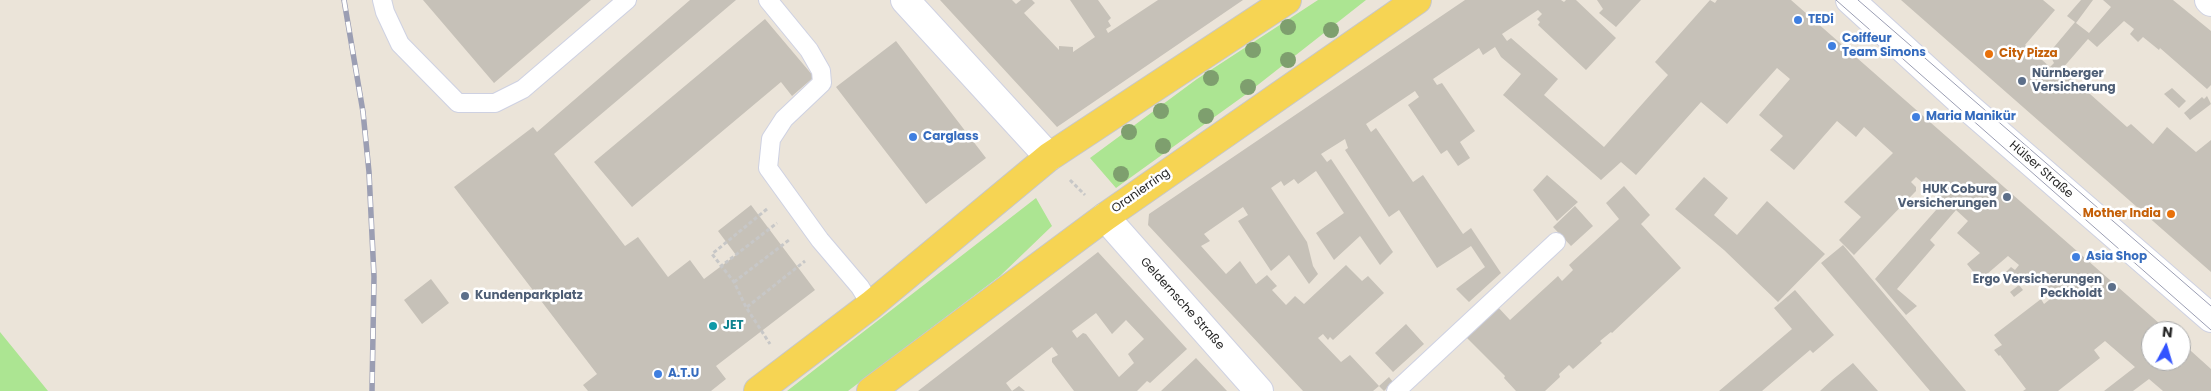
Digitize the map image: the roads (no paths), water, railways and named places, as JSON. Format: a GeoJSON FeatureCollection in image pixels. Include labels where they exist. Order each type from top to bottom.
{"type":"FeatureCollection","features":[{"type":"Feature","properties":{"kind":"main road"},"geometry":{"type":"LineString","coordinates":[[758,391],[871,305],[1049,157],[1287,0]]}},
{"type":"Feature","properties":{"kind":"main road","name":"Oranierring"},"geometry":{"type":"LineString","coordinates":[[872,391],[1104,217],[1417,0]]}},
{"type":"Feature","properties":{"kind":"street"},"geometry":{"type":"LineString","coordinates":[[905,0],[1049,157]]}},
{"type":"Feature","properties":{"kind":"street","name":"Hülser Straße"},"geometry":{"type":"LineString","coordinates":[[1850,0],[1963,102],[2211,318]]}},
{"type":"Feature","properties":{"kind":"street","name":"Geldernsche Straße"},"geometry":{"type":"LineString","coordinates":[[1104,217],[1259,391]]}},
{"type":"Feature","properties":{"kind":"lane"},"geometry":{"type":"LineString","coordinates":[[382,0],[385,12],[400,44],[458,103],[495,103],[523,89],[627,0]]}},
{"type":"Feature","properties":{"kind":"lane"},"geometry":{"type":"LineString","coordinates":[[768,0],[809,50],[821,71],[822,83],[801,105],[784,119],[771,139],[768,168],[825,246],[860,287],[871,305]]}},
{"type":"Feature","properties":{"kind":"lane"},"geometry":{"type":"LineString","coordinates":[[1396,391],[1556,242]]}},
{"type":"Feature","properties":{"kind":"tram line"},"geometry":{"type":"LineString","coordinates":[[1836,0],[2211,330]]}},
{"type":"Feature","properties":{"kind":"tram line"},"geometry":{"type":"LineString","coordinates":[[1858,0],[2211,306]]}},
{"type":"Feature","properties":{"kind":"railway"},"geometry":{"type":"LineString","coordinates":[[344,0],[363,112],[369,172],[374,277],[372,391]]}},
{"type":"Feature","properties":{"kind":"place","name":"TEDi"},"geometry":{"type":"Point","coordinates":[1798,20]}},
{"type":"Feature","properties":{"kind":"place","name":"Coiffeur Team Simons"},"geometry":{"type":"Point","coordinates":[1832,46]}},
{"type":"Feature","properties":{"kind":"place","name":"City Pizza"},"geometry":{"type":"Point","coordinates":[1989,54]}},
{"type":"Feature","properties":{"kind":"place","name":"Nürnberger Versicherung"},"geometry":{"type":"Point","coordinates":[2022,81]}},
{"type":"Feature","properties":{"kind":"place","name":"Maria Manikür"},"geometry":{"type":"Point","coordinates":[1916,117]}},
{"type":"Feature","properties":{"kind":"place","name":"Carglass"},"geometry":{"type":"Point","coordinates":[913,137]}},
{"type":"Feature","properties":{"kind":"place","name":"HUK Coburg Versicherungen"},"geometry":{"type":"Point","coordinates":[2007,197]}},
{"type":"Feature","properties":{"kind":"place","name":"Mother India"},"geometry":{"type":"Point","coordinates":[2171,214]}},
{"type":"Feature","properties":{"kind":"place","name":"Asia Shop"},"geometry":{"type":"Point","coordinates":[2076,257]}},
{"type":"Feature","properties":{"kind":"place","name":"Ergo Versicherungen Peckholdt"},"geometry":{"type":"Point","coordinates":[2112,287]}},
{"type":"Feature","properties":{"kind":"place","name":"Kundenparkplatz"},"geometry":{"type":"Point","coordinates":[465,296]}},
{"type":"Feature","properties":{"kind":"place","name":"JET"},"geometry":{"type":"Point","coordinates":[713,326]}},
{"type":"Feature","properties":{"kind":"place","name":"A.T.U"},"geometry":{"type":"Point","coordinates":[658,374]}}]}
